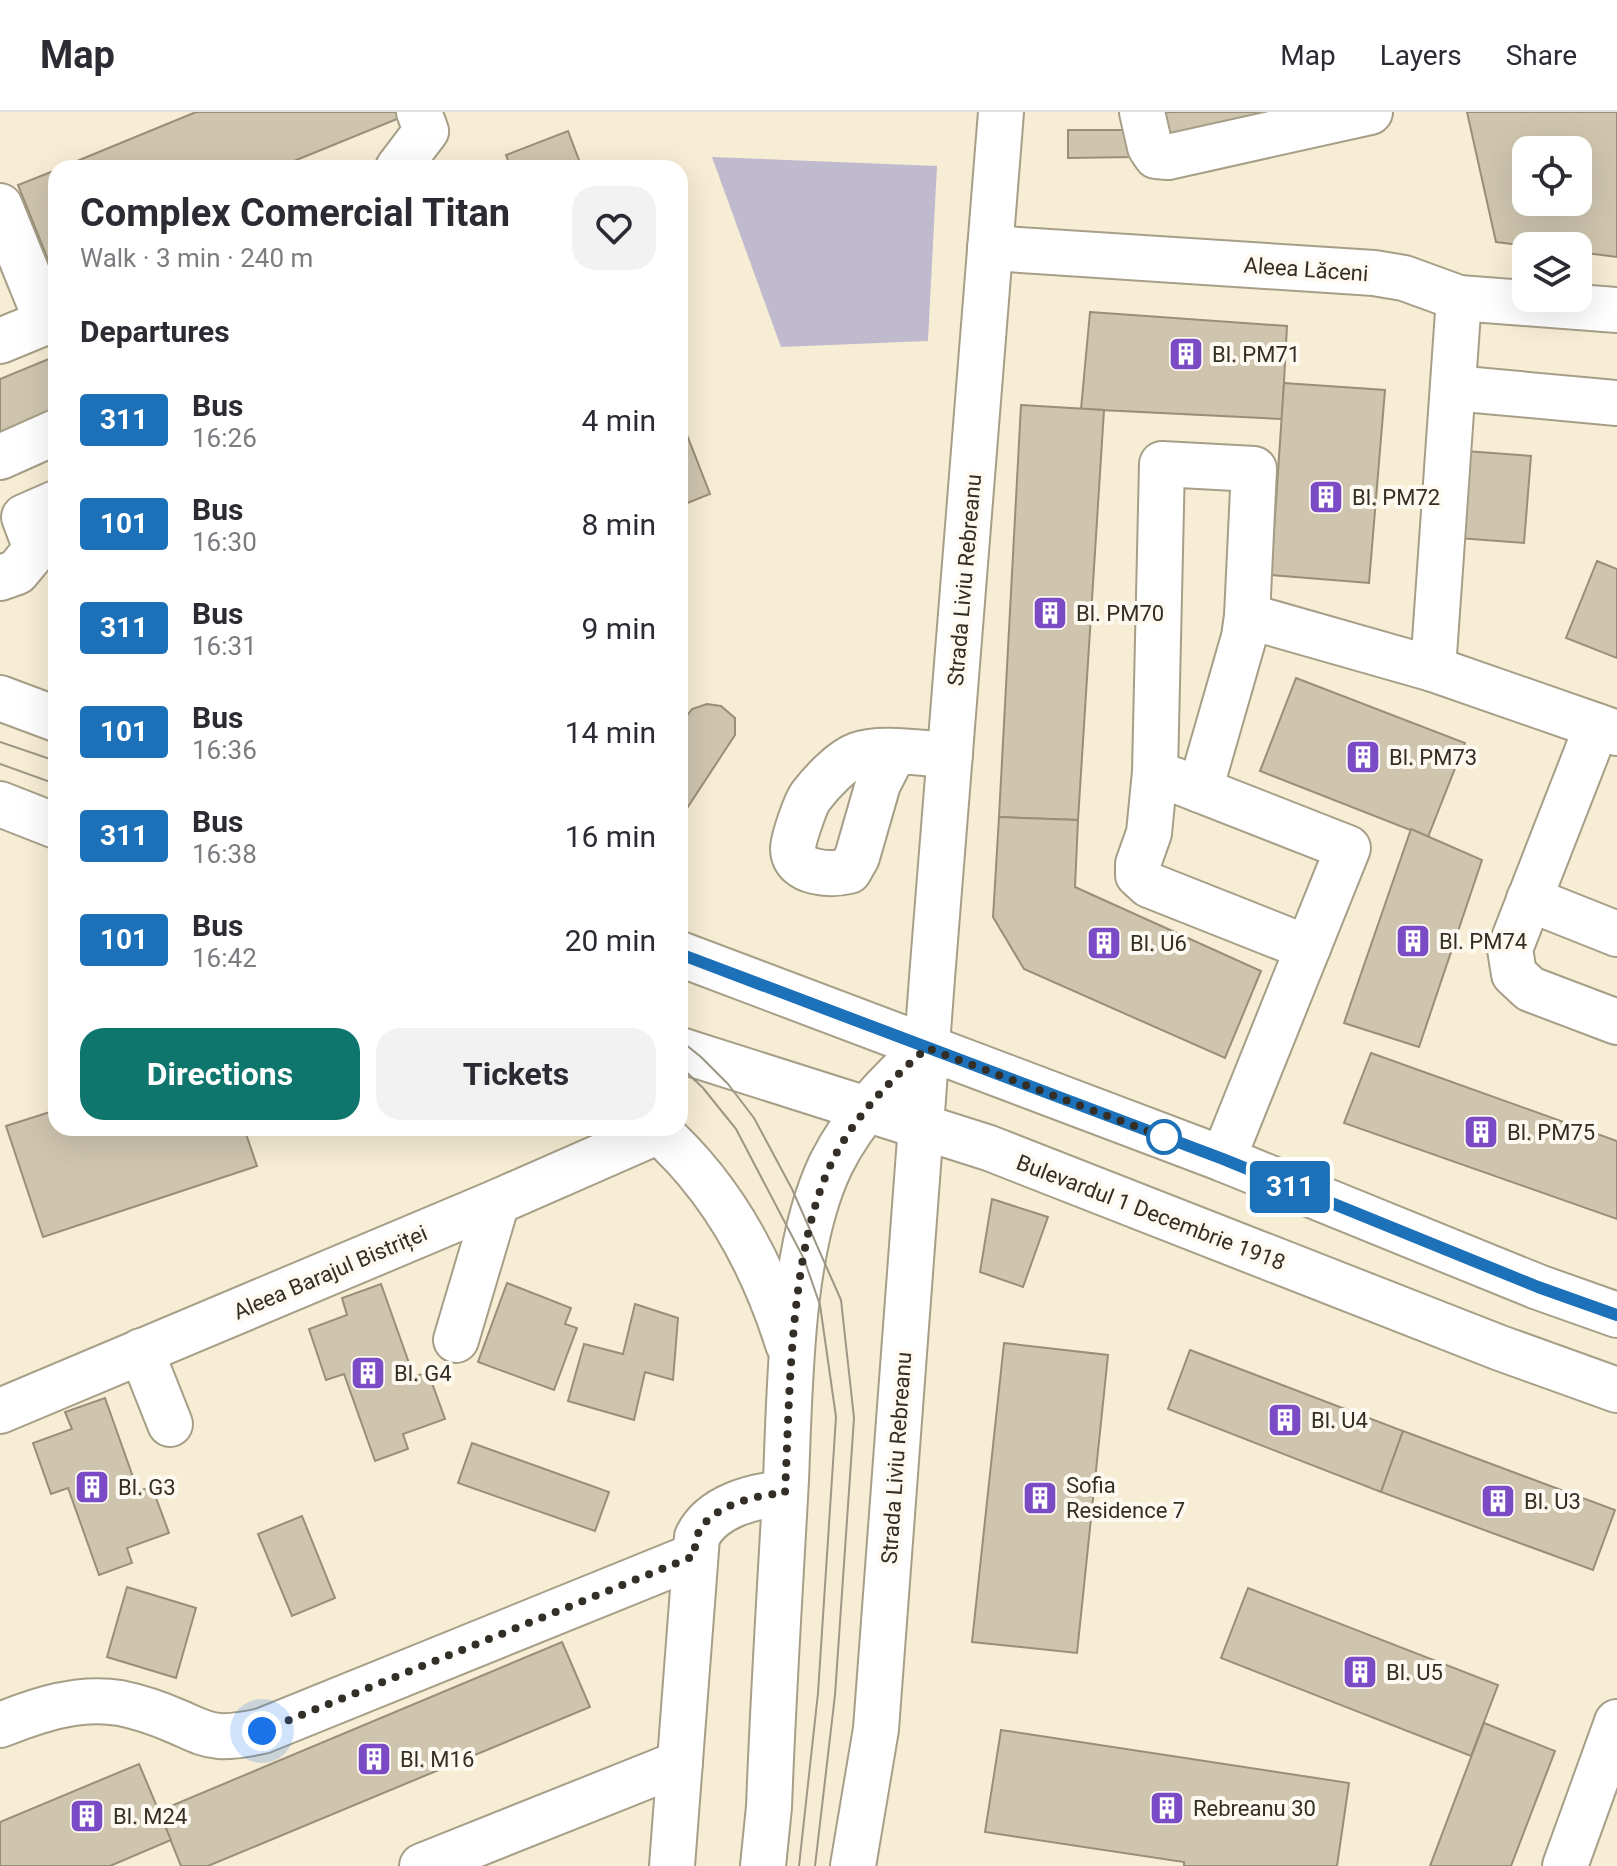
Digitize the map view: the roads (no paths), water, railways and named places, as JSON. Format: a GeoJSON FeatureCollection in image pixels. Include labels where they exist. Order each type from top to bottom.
{"type":"FeatureCollection","features":[{"type":"Feature","properties":{"kind":"street"},"geometry":{"type":"LineString","coordinates":[[404,160],[426,131],[419,112]]}},
{"type":"Feature","properties":{"kind":"street","name":"Strada Liviu Rebreanu"},"geometry":{"type":"LineString","coordinates":[[856,1865],[876,1729],[1001,112]]}},
{"type":"Feature","properties":{"kind":"street"},"geometry":{"type":"LineString","coordinates":[[1142,112],[1150,147],[1156,156],[1168,157],[1370,112]]}},
{"type":"Feature","properties":{"kind":"street"},"geometry":{"type":"LineString","coordinates":[[0,206],[48,313]]}},
{"type":"Feature","properties":{"kind":"street","name":"Aleea Lăceni"},"geometry":{"type":"LineString","coordinates":[[990,248],[1374,273],[1404,278],[1459,298],[1617,310]]}},
{"type":"Feature","properties":{"kind":"street"},"geometry":{"type":"LineString","coordinates":[[1433,669],[1459,298]]}},
{"type":"Feature","properties":{"kind":"street"},"geometry":{"type":"LineString","coordinates":[[0,341],[48,321]]}},
{"type":"Feature","properties":{"kind":"street"},"geometry":{"type":"LineString","coordinates":[[1453,388],[1617,403]]}},
{"type":"Feature","properties":{"kind":"street"},"geometry":{"type":"LineString","coordinates":[[0,457],[48,436]]}},
{"type":"Feature","properties":{"kind":"street"},"geometry":{"type":"LineString","coordinates":[[1200,790],[1240,656],[1247,616],[1254,469],[1162,464],[1155,772],[1149,833],[1138,864],[1138,875],[1143,882],[1308,948]]}},
{"type":"Feature","properties":{"kind":"street"},"geometry":{"type":"LineString","coordinates":[[0,578],[17,572],[36,549],[24,517],[48,506]]}},
{"type":"Feature","properties":{"kind":"street"},"geometry":{"type":"LineString","coordinates":[[1247,616],[1433,669],[1607,729],[1529,899],[1510,949],[1514,974],[1530,989],[1617,1022]]}},
{"type":"Feature","properties":{"kind":"street"},"geometry":{"type":"LineString","coordinates":[[0,698],[48,716]]}},
{"type":"Feature","properties":{"kind":"street"},"geometry":{"type":"LineString","coordinates":[[894,753],[950,755]]}},
{"type":"Feature","properties":{"kind":"street"},"geometry":{"type":"LineString","coordinates":[[1155,772],[1348,848],[1223,1159]]}},
{"type":"Feature","properties":{"kind":"street"},"geometry":{"type":"LineString","coordinates":[[0,804],[48,823]]}},
{"type":"Feature","properties":{"kind":"street"},"geometry":{"type":"LineString","coordinates":[[1529,899],[1617,934]]}},
{"type":"Feature","properties":{"kind":"street"},"geometry":{"type":"LineString","coordinates":[[688,957],[1223,1159],[1538,1287],[1617,1315]]}},
{"type":"Feature","properties":{"kind":"street"},"geometry":{"type":"LineString","coordinates":[[763,1866],[769,1807],[792,1356],[804,1259],[819,1197],[831,1166],[866,1109],[895,1076],[927,1048]]}},
{"type":"Feature","properties":{"kind":"street","name":"Bulevardul 1 Decembrie 1918"},"geometry":{"type":"LineString","coordinates":[[688,1053],[989,1148],[1617,1390]]}},
{"type":"Feature","properties":{"kind":"street","name":"Aleea Barajul Bistriței"},"geometry":{"type":"LineString","coordinates":[[0,1411],[497,1202],[644,1136]]}},
{"type":"Feature","properties":{"kind":"street"},"geometry":{"type":"LineString","coordinates":[[663,1136],[696,1169],[726,1208],[752,1251],[776,1307],[792,1356]]}},
{"type":"Feature","properties":{"kind":"street"},"geometry":{"type":"LineString","coordinates":[[456,1340],[497,1202]]}},
{"type":"Feature","properties":{"kind":"street"},"geometry":{"type":"LineString","coordinates":[[141,1351],[170,1424]]}},
{"type":"Feature","properties":{"kind":"street"},"geometry":{"type":"LineString","coordinates":[[672,1866],[697,1537],[702,1526],[729,1506],[763,1495],[785,1493]]}},
{"type":"Feature","properties":{"kind":"street"},"geometry":{"type":"LineString","coordinates":[[2,1717],[99,1701],[151,1711],[200,1732],[219,1736],[262,1731],[694,1556]]}},
{"type":"Feature","properties":{"kind":"street"},"geometry":{"type":"LineString","coordinates":[[1565,1866],[1617,1722]]}},
{"type":"Feature","properties":{"kind":"street"},"geometry":{"type":"LineString","coordinates":[[422,1866],[680,1763]]}},
{"type":"Feature","properties":{"kind":"tram line"},"geometry":{"type":"LineString","coordinates":[[0,742],[48,758]]}},
{"type":"Feature","properties":{"kind":"tram line"},"geometry":{"type":"LineString","coordinates":[[0,764],[48,781]]}},
{"type":"Feature","properties":{"kind":"tram line"},"geometry":{"type":"LineString","coordinates":[[688,1046],[728,1084],[754,1118],[792,1189],[841,1300],[854,1418],[835,1695],[815,1866]]}},
{"type":"Feature","properties":{"kind":"tram line"},"geometry":{"type":"LineString","coordinates":[[688,1074],[736,1129],[804,1259],[820,1305],[836,1417],[818,1693],[799,1866]]}},
{"type":"Feature","properties":{"kind":"place","name":"Bl. PM71"},"geometry":{"type":"Point","coordinates":[1186,354]}},
{"type":"Feature","properties":{"kind":"place","name":"Bl. PM72"},"geometry":{"type":"Point","coordinates":[1326,497]}},
{"type":"Feature","properties":{"kind":"place","name":"Bl. PM70"},"geometry":{"type":"Point","coordinates":[1050,613]}},
{"type":"Feature","properties":{"kind":"place","name":"Bl. PM73"},"geometry":{"type":"Point","coordinates":[1363,757]}},
{"type":"Feature","properties":{"kind":"place","name":"Bl. PM74"},"geometry":{"type":"Point","coordinates":[1413,941]}},
{"type":"Feature","properties":{"kind":"place","name":"Bl. U6"},"geometry":{"type":"Point","coordinates":[1104,943]}},
{"type":"Feature","properties":{"kind":"place","name":"Bl. PM75"},"geometry":{"type":"Point","coordinates":[1481,1132]}},
{"type":"Feature","properties":{"kind":"place","name":"Bl. G4"},"geometry":{"type":"Point","coordinates":[368,1373]}},
{"type":"Feature","properties":{"kind":"place","name":"Bl. U4"},"geometry":{"type":"Point","coordinates":[1285,1420]}},
{"type":"Feature","properties":{"kind":"place","name":"Bl. G3"},"geometry":{"type":"Point","coordinates":[92,1487]}},
{"type":"Feature","properties":{"kind":"place","name":"Sofia Residence 7"},"geometry":{"type":"Point","coordinates":[1040,1498]}},
{"type":"Feature","properties":{"kind":"place","name":"Bl. U3"},"geometry":{"type":"Point","coordinates":[1498,1501]}},
{"type":"Feature","properties":{"kind":"place","name":"Bl. U5"},"geometry":{"type":"Point","coordinates":[1360,1672]}},
{"type":"Feature","properties":{"kind":"place","name":"Bl. M16"},"geometry":{"type":"Point","coordinates":[374,1759]}},
{"type":"Feature","properties":{"kind":"place","name":"Rebreanu 30"},"geometry":{"type":"Point","coordinates":[1167,1808]}},
{"type":"Feature","properties":{"kind":"place","name":"Bl. M24"},"geometry":{"type":"Point","coordinates":[87,1816]}}]}
